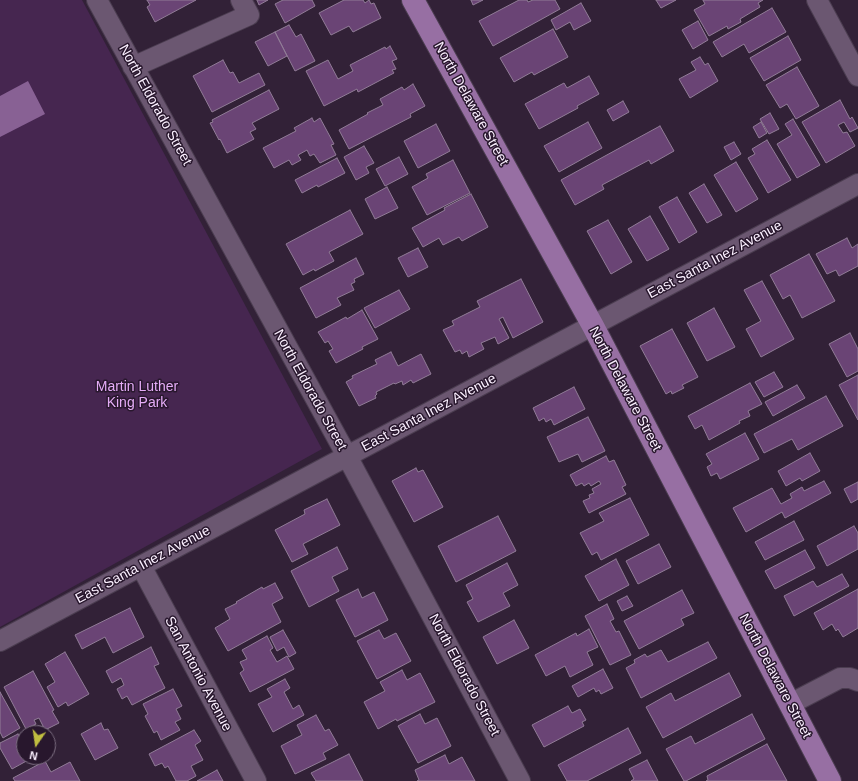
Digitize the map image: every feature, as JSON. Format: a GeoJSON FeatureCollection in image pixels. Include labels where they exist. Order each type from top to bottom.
{"type":"FeatureCollection","features":[{"type":"Feature","properties":{"kind":"main road","name":"North Delaware Street"},"geometry":{"type":"LineString","coordinates":[[413,0],[593,326],[830,781]]}},
{"type":"Feature","properties":{"kind":"street","name":"North Eldorado Street"},"geometry":{"type":"LineString","coordinates":[[97,0],[347,456],[520,781]]}},
{"type":"Feature","properties":{"kind":"street"},"geometry":{"type":"LineString","coordinates":[[134,66],[249,15],[241,0]]}},
{"type":"Feature","properties":{"kind":"street"},"geometry":{"type":"LineString","coordinates":[[817,0],[858,76]]}},
{"type":"Feature","properties":{"kind":"street","name":"East Santa Inez Avenue"},"geometry":{"type":"LineString","coordinates":[[0,641],[858,184]]}},
{"type":"Feature","properties":{"kind":"street","name":"San Antonio Avenue"},"geometry":{"type":"LineString","coordinates":[[141,566],[256,781]]}},
{"type":"Feature","properties":{"kind":"street"},"geometry":{"type":"LineString","coordinates":[[790,704],[840,678],[850,678],[858,681]]}},
{"type":"Feature","properties":{"kind":"green space","name":"Martin Luther King Park"},"geometry":{"type":"Polygon","coordinates":[[[0,0],[82,0],[322,449],[0,627],[0,0]]]}},
{"type":"Feature","properties":{"kind":"shaded area"},"geometry":{"type":"Polygon","coordinates":[[[28,81],[45,114],[0,137],[0,96],[28,81]]]}},
{"type":"Feature","properties":{"kind":"building"},"geometry":{"type":"Polygon","coordinates":[[[147,0],[196,0],[155,22],[147,7],[150,5],[147,0]]]}},
{"type":"Feature","properties":{"kind":"building"},"geometry":{"type":"Polygon","coordinates":[[[257,0],[268,0],[259,5],[257,0]]]}},
{"type":"Feature","properties":{"kind":"building"},"geometry":{"type":"Polygon","coordinates":[[[283,0],[312,0],[315,6],[285,23],[275,4],[283,0]]]}},
{"type":"Feature","properties":{"kind":"building"},"geometry":{"type":"Polygon","coordinates":[[[344,0],[363,0],[365,3],[369,0],[371,4],[374,3],[381,18],[353,32],[349,26],[331,35],[319,13],[344,0]]]}},
{"type":"Feature","properties":{"kind":"building"},"geometry":{"type":"Polygon","coordinates":[[[471,0],[483,0],[473,5],[471,0]]]}},
{"type":"Feature","properties":{"kind":"building"},"geometry":{"type":"Polygon","coordinates":[[[519,0],[527,0],[528,2],[533,0],[555,0],[560,9],[493,46],[479,21],[519,0]]]}},
{"type":"Feature","properties":{"kind":"building"},"geometry":{"type":"Polygon","coordinates":[[[656,0],[676,0],[661,8],[656,0]]]}},
{"type":"Feature","properties":{"kind":"building"},"geometry":{"type":"Polygon","coordinates":[[[703,0],[763,0],[758,3],[760,7],[740,19],[741,22],[728,29],[727,26],[709,36],[694,10],[705,4],[703,0]]]}},
{"type":"Feature","properties":{"kind":"building"},"geometry":{"type":"Polygon","coordinates":[[[581,3],[591,21],[574,30],[570,22],[556,30],[551,20],[581,3]]]}},
{"type":"Feature","properties":{"kind":"building"},"geometry":{"type":"Polygon","coordinates":[[[772,8],[786,32],[749,53],[744,44],[722,57],[713,42],[772,8]]]}},
{"type":"Feature","properties":{"kind":"building"},"geometry":{"type":"Polygon","coordinates":[[[698,21],[708,40],[693,49],[682,30],[698,21]]]}},
{"type":"Feature","properties":{"kind":"building"},"geometry":{"type":"Polygon","coordinates":[[[289,25],[296,37],[301,34],[315,61],[295,71],[275,32],[289,25]]]}},
{"type":"Feature","properties":{"kind":"building"},"geometry":{"type":"Polygon","coordinates":[[[553,29],[568,57],[534,75],[532,72],[514,82],[500,58],[553,29]]]}},
{"type":"Feature","properties":{"kind":"building"},"geometry":{"type":"Polygon","coordinates":[[[275,32],[287,56],[268,66],[255,42],[275,32]]]}},
{"type":"Feature","properties":{"kind":"building"},"geometry":{"type":"Polygon","coordinates":[[[788,36],[801,60],[764,81],[750,58],[788,36]]]}},
{"type":"Feature","properties":{"kind":"building"},"geometry":{"type":"Polygon","coordinates":[[[390,46],[397,59],[392,61],[396,69],[392,70],[394,73],[358,92],[357,89],[324,106],[306,71],[328,60],[338,79],[353,71],[350,65],[385,47],[386,49],[390,46]]]}},
{"type":"Feature","properties":{"kind":"building"},"geometry":{"type":"Polygon","coordinates":[[[700,57],[705,65],[708,63],[718,81],[690,98],[679,79],[696,70],[691,62],[700,57]]]}},
{"type":"Feature","properties":{"kind":"building"},"geometry":{"type":"Polygon","coordinates":[[[223,60],[230,73],[233,72],[239,83],[259,73],[265,85],[212,112],[193,76],[223,60]]]}},
{"type":"Feature","properties":{"kind":"building"},"geometry":{"type":"Polygon","coordinates":[[[797,67],[819,106],[796,119],[787,104],[780,108],[766,85],[797,67]]]}},
{"type":"Feature","properties":{"kind":"building"},"geometry":{"type":"Polygon","coordinates":[[[589,76],[599,94],[577,106],[578,108],[539,129],[525,104],[564,83],[567,88],[589,76]]]}},
{"type":"Feature","properties":{"kind":"building"},"geometry":{"type":"Polygon","coordinates":[[[413,84],[425,106],[410,114],[411,117],[349,149],[339,130],[383,105],[380,99],[402,87],[404,90],[413,84]]]}},
{"type":"Feature","properties":{"kind":"building"},"geometry":{"type":"Polygon","coordinates":[[[269,90],[279,109],[252,123],[256,129],[250,132],[254,139],[227,153],[210,123],[213,122],[212,120],[269,90]]]}},
{"type":"Feature","properties":{"kind":"building"},"geometry":{"type":"Polygon","coordinates":[[[840,100],[850,119],[852,117],[858,128],[850,132],[844,122],[838,125],[843,133],[847,132],[855,146],[826,163],[802,122],[840,100]]]}},
{"type":"Feature","properties":{"kind":"building"},"geometry":{"type":"Polygon","coordinates":[[[623,101],[629,112],[613,121],[607,110],[623,101]]]}},
{"type":"Feature","properties":{"kind":"building"},"geometry":{"type":"Polygon","coordinates":[[[770,113],[779,129],[769,134],[760,119],[770,113]]]}},
{"type":"Feature","properties":{"kind":"building"},"geometry":{"type":"Polygon","coordinates":[[[312,118],[314,122],[320,118],[334,144],[331,145],[336,155],[320,163],[314,154],[310,156],[307,150],[298,155],[301,160],[292,165],[289,160],[274,168],[263,148],[296,131],[294,128],[312,118]]]}},
{"type":"Feature","properties":{"kind":"building"},"geometry":{"type":"Polygon","coordinates":[[[793,119],[820,165],[797,178],[777,144],[792,135],[785,124],[793,119]]]}},
{"type":"Feature","properties":{"kind":"building"},"geometry":{"type":"Polygon","coordinates":[[[588,122],[602,148],[559,172],[544,146],[588,122]]]}},
{"type":"Feature","properties":{"kind":"building"},"geometry":{"type":"Polygon","coordinates":[[[761,122],[767,133],[759,138],[753,127],[761,122]]]}},
{"type":"Feature","properties":{"kind":"building"},"geometry":{"type":"Polygon","coordinates":[[[436,124],[450,151],[418,168],[404,141],[436,124]]]}},
{"type":"Feature","properties":{"kind":"building"},"geometry":{"type":"Polygon","coordinates":[[[660,126],[674,151],[651,164],[649,160],[602,185],[604,189],[575,205],[561,180],[660,126]]]}},
{"type":"Feature","properties":{"kind":"building"},"geometry":{"type":"Polygon","coordinates":[[[767,140],[791,180],[768,193],[748,158],[755,154],[752,149],[767,140]]]}},
{"type":"Feature","properties":{"kind":"building"},"geometry":{"type":"Polygon","coordinates":[[[734,142],[741,154],[731,160],[724,147],[734,142]]]}},
{"type":"Feature","properties":{"kind":"building"},"geometry":{"type":"Polygon","coordinates":[[[364,146],[374,163],[366,167],[369,173],[356,180],[344,157],[364,146]]]}},
{"type":"Feature","properties":{"kind":"building"},"geometry":{"type":"Polygon","coordinates":[[[399,157],[408,174],[385,186],[376,169],[399,157]]]}},
{"type":"Feature","properties":{"kind":"building"},"geometry":{"type":"Polygon","coordinates":[[[337,158],[345,173],[318,187],[317,185],[302,193],[295,180],[337,158]]]}},
{"type":"Feature","properties":{"kind":"building"},"geometry":{"type":"Polygon","coordinates":[[[453,160],[470,193],[427,215],[412,187],[428,178],[426,174],[453,160]]]}},
{"type":"Feature","properties":{"kind":"building"},"geometry":{"type":"Polygon","coordinates":[[[736,162],[758,199],[736,212],[714,175],[736,162]]]}},
{"type":"Feature","properties":{"kind":"building"},"geometry":{"type":"Polygon","coordinates":[[[704,184],[722,215],[707,223],[689,193],[704,184]]]}},
{"type":"Feature","properties":{"kind":"building"},"geometry":{"type":"Polygon","coordinates":[[[387,187],[398,208],[375,219],[365,199],[387,187]]]}},
{"type":"Feature","properties":{"kind":"building"},"geometry":{"type":"Polygon","coordinates":[[[471,194],[488,227],[462,241],[459,237],[443,245],[439,238],[423,247],[412,228],[445,210],[444,208],[471,194]]]}},
{"type":"Feature","properties":{"kind":"building"},"geometry":{"type":"Polygon","coordinates":[[[677,197],[697,232],[679,243],[659,207],[677,197]]]}},
{"type":"Feature","properties":{"kind":"building"},"geometry":{"type":"Polygon","coordinates":[[[350,210],[363,234],[329,252],[334,261],[315,271],[314,269],[303,275],[286,244],[350,210]]]}},
{"type":"Feature","properties":{"kind":"building"},"geometry":{"type":"Polygon","coordinates":[[[650,216],[669,249],[647,261],[628,229],[650,216]]]}},
{"type":"Feature","properties":{"kind":"building"},"geometry":{"type":"Polygon","coordinates":[[[608,220],[632,262],[611,274],[587,231],[608,220]]]}},
{"type":"Feature","properties":{"kind":"building"},"geometry":{"type":"Polygon","coordinates":[[[847,238],[852,248],[858,244],[858,266],[839,276],[836,270],[827,274],[816,254],[847,238]]]}},
{"type":"Feature","properties":{"kind":"building"},"geometry":{"type":"Polygon","coordinates":[[[418,248],[428,267],[408,277],[398,258],[418,248]]]}},
{"type":"Feature","properties":{"kind":"building"},"geometry":{"type":"Polygon","coordinates":[[[809,254],[835,301],[802,318],[790,295],[783,299],[770,275],[809,254]]]}},
{"type":"Feature","properties":{"kind":"building"},"geometry":{"type":"Polygon","coordinates":[[[356,258],[364,274],[354,279],[355,282],[351,284],[354,290],[337,298],[341,305],[316,318],[300,288],[356,258]]]}},
{"type":"Feature","properties":{"kind":"building"},"geometry":{"type":"Polygon","coordinates":[[[521,279],[543,322],[513,338],[503,317],[499,319],[509,338],[498,344],[495,337],[481,343],[484,349],[469,357],[467,351],[462,354],[460,350],[455,352],[443,330],[454,325],[452,321],[480,307],[477,301],[521,279]]]}},
{"type":"Feature","properties":{"kind":"building"},"geometry":{"type":"Polygon","coordinates":[[[762,281],[794,339],[761,357],[746,329],[761,321],[744,290],[762,281]]]}},
{"type":"Feature","properties":{"kind":"building"},"geometry":{"type":"Polygon","coordinates":[[[399,290],[410,309],[375,328],[364,308],[399,290]]]}},
{"type":"Feature","properties":{"kind":"building"},"geometry":{"type":"Polygon","coordinates":[[[714,308],[735,347],[707,361],[687,323],[714,308]]]}},
{"type":"Feature","properties":{"kind":"building"},"geometry":{"type":"Polygon","coordinates":[[[362,310],[378,339],[362,347],[363,349],[336,363],[329,351],[333,349],[328,341],[325,343],[318,332],[346,317],[347,319],[362,310]]]}},
{"type":"Feature","properties":{"kind":"building"},"geometry":{"type":"Polygon","coordinates":[[[672,329],[698,377],[682,385],[684,388],[672,394],[671,391],[666,394],[640,346],[672,329]]]}},
{"type":"Feature","properties":{"kind":"building"},"geometry":{"type":"Polygon","coordinates":[[[850,333],[858,349],[858,371],[847,377],[829,344],[850,333]]]}},
{"type":"Feature","properties":{"kind":"building"},"geometry":{"type":"Polygon","coordinates":[[[391,352],[398,366],[421,354],[431,374],[413,383],[411,380],[403,385],[402,381],[395,384],[394,383],[376,392],[376,398],[359,406],[346,382],[353,378],[352,376],[377,364],[375,360],[391,352]]]}},
{"type":"Feature","properties":{"kind":"building"},"geometry":{"type":"Polygon","coordinates":[[[774,372],[783,387],[764,397],[755,382],[774,372]]]}},
{"type":"Feature","properties":{"kind":"building"},"geometry":{"type":"Polygon","coordinates":[[[858,375],[858,420],[839,385],[858,375]]]}},
{"type":"Feature","properties":{"kind":"building"},"geometry":{"type":"Polygon","coordinates":[[[750,383],[762,404],[748,411],[750,416],[739,421],[740,423],[709,440],[702,425],[695,429],[688,416],[750,383]]]}},
{"type":"Feature","properties":{"kind":"building"},"geometry":{"type":"Polygon","coordinates":[[[797,385],[805,398],[773,416],[765,402],[797,385]]]}},
{"type":"Feature","properties":{"kind":"building"},"geometry":{"type":"Polygon","coordinates":[[[574,387],[585,409],[554,425],[551,419],[546,422],[544,418],[539,421],[533,408],[574,387]]]}},
{"type":"Feature","properties":{"kind":"building"},"geometry":{"type":"Polygon","coordinates":[[[826,396],[843,426],[798,450],[792,439],[764,453],[754,434],[826,396]]]}},
{"type":"Feature","properties":{"kind":"building"},"geometry":{"type":"Polygon","coordinates":[[[588,417],[605,451],[582,462],[578,454],[559,462],[547,437],[588,417]]]}},
{"type":"Feature","properties":{"kind":"building"},"geometry":{"type":"Polygon","coordinates":[[[745,433],[759,459],[720,479],[717,473],[711,476],[707,467],[712,464],[706,454],[745,433]]]}},
{"type":"Feature","properties":{"kind":"building"},"geometry":{"type":"Polygon","coordinates":[[[810,453],[820,471],[802,481],[800,478],[786,486],[778,471],[810,453]]]}},
{"type":"Feature","properties":{"kind":"building"},"geometry":{"type":"Polygon","coordinates":[[[606,456],[609,462],[614,460],[626,485],[622,487],[626,494],[589,513],[583,501],[590,498],[589,495],[594,493],[592,489],[601,484],[599,481],[591,486],[589,483],[584,486],[582,483],[576,486],[570,475],[606,456]]]}},
{"type":"Feature","properties":{"kind":"building"},"geometry":{"type":"Polygon","coordinates":[[[416,468],[418,472],[423,470],[443,507],[414,522],[392,481],[416,468]]]}},
{"type":"Feature","properties":{"kind":"building"},"geometry":{"type":"Polygon","coordinates":[[[824,481],[831,493],[785,518],[782,512],[746,532],[733,508],[772,488],[781,504],[792,498],[790,494],[802,487],[804,491],[824,481]]]}},
{"type":"Feature","properties":{"kind":"building"},"geometry":{"type":"Polygon","coordinates":[[[858,482],[858,499],[851,503],[844,489],[858,482]]]}},
{"type":"Feature","properties":{"kind":"building"},"geometry":{"type":"Polygon","coordinates":[[[630,498],[649,535],[601,560],[597,552],[592,555],[580,533],[604,521],[599,513],[630,498]]]}},
{"type":"Feature","properties":{"kind":"building"},"geometry":{"type":"Polygon","coordinates":[[[327,499],[340,525],[303,544],[308,554],[292,562],[275,530],[305,514],[304,510],[327,499]]]}},
{"type":"Feature","properties":{"kind":"building"},"geometry":{"type":"Polygon","coordinates":[[[498,516],[516,551],[456,582],[438,546],[498,516]]]}},
{"type":"Feature","properties":{"kind":"building"},"geometry":{"type":"Polygon","coordinates":[[[794,521],[804,540],[765,560],[755,542],[794,521]]]}},
{"type":"Feature","properties":{"kind":"building"},"geometry":{"type":"Polygon","coordinates":[[[854,526],[858,533],[858,549],[827,566],[817,546],[854,526]]]}},
{"type":"Feature","properties":{"kind":"building"},"geometry":{"type":"Polygon","coordinates":[[[659,544],[671,567],[638,584],[626,561],[659,544]]]}},
{"type":"Feature","properties":{"kind":"building"},"geometry":{"type":"Polygon","coordinates":[[[337,547],[348,569],[332,577],[339,591],[309,607],[291,571],[337,547]]]}},
{"type":"Feature","properties":{"kind":"building"},"geometry":{"type":"Polygon","coordinates":[[[805,550],[815,568],[775,589],[765,571],[805,550]]]}},
{"type":"Feature","properties":{"kind":"building"},"geometry":{"type":"Polygon","coordinates":[[[616,559],[629,585],[599,601],[585,576],[616,559]]]}},
{"type":"Feature","properties":{"kind":"building"},"geometry":{"type":"Polygon","coordinates":[[[507,563],[518,585],[503,593],[510,606],[478,622],[467,602],[473,599],[466,585],[507,563]]]}},
{"type":"Feature","properties":{"kind":"building"},"geometry":{"type":"Polygon","coordinates":[[[842,574],[849,586],[794,616],[784,596],[813,581],[817,587],[842,574]]]}},
{"type":"Feature","properties":{"kind":"building"},"geometry":{"type":"Polygon","coordinates":[[[275,583],[283,598],[272,604],[281,622],[228,651],[215,628],[230,619],[225,609],[262,587],[263,589],[275,583]]]}},
{"type":"Feature","properties":{"kind":"building"},"geometry":{"type":"Polygon","coordinates":[[[358,589],[362,598],[374,592],[388,620],[355,637],[336,600],[358,589]]]}},
{"type":"Feature","properties":{"kind":"building"},"geometry":{"type":"Polygon","coordinates":[[[858,589],[858,628],[843,637],[838,629],[836,631],[832,624],[823,630],[814,613],[858,589]]]}},
{"type":"Feature","properties":{"kind":"building"},"geometry":{"type":"Polygon","coordinates":[[[682,590],[694,613],[681,619],[684,625],[639,649],[624,621],[682,590]]]}},
{"type":"Feature","properties":{"kind":"building"},"geometry":{"type":"Polygon","coordinates":[[[627,596],[633,606],[622,611],[617,601],[627,596]]]}},
{"type":"Feature","properties":{"kind":"building"},"geometry":{"type":"Polygon","coordinates":[[[607,604],[614,619],[610,621],[616,632],[619,631],[631,655],[610,665],[585,616],[607,604]]]}},
{"type":"Feature","properties":{"kind":"building"},"geometry":{"type":"Polygon","coordinates":[[[130,608],[144,637],[113,653],[105,637],[82,649],[75,635],[130,608]]]}},
{"type":"Feature","properties":{"kind":"building"},"geometry":{"type":"Polygon","coordinates":[[[514,620],[529,648],[497,664],[483,637],[514,620]]]}},
{"type":"Feature","properties":{"kind":"building"},"geometry":{"type":"Polygon","coordinates":[[[589,629],[598,647],[587,652],[593,665],[570,677],[565,666],[546,676],[535,655],[576,633],[577,636],[589,629]]]}},
{"type":"Feature","properties":{"kind":"building"},"geometry":{"type":"Polygon","coordinates":[[[283,630],[296,653],[289,657],[284,647],[277,651],[270,637],[283,630]]]}},
{"type":"Feature","properties":{"kind":"building"},"geometry":{"type":"Polygon","coordinates":[[[379,630],[384,639],[396,633],[411,661],[377,679],[357,641],[379,630]]]}},
{"type":"Feature","properties":{"kind":"building"},"geometry":{"type":"Polygon","coordinates":[[[267,636],[273,648],[270,650],[277,662],[287,656],[294,669],[250,692],[240,673],[244,670],[240,662],[247,659],[242,650],[267,636]]]}},
{"type":"Feature","properties":{"kind":"building"},"geometry":{"type":"Polygon","coordinates":[[[708,642],[717,658],[641,698],[626,668],[635,663],[634,660],[645,654],[647,657],[661,650],[668,662],[708,642]]]}},
{"type":"Feature","properties":{"kind":"building"},"geometry":{"type":"Polygon","coordinates":[[[151,647],[159,664],[154,666],[165,688],[132,705],[127,696],[122,699],[117,689],[124,685],[121,678],[112,683],[106,671],[151,647]]]}},
{"type":"Feature","properties":{"kind":"building"},"geometry":{"type":"Polygon","coordinates":[[[65,652],[89,694],[68,706],[66,702],[58,707],[47,687],[55,682],[45,664],[65,652]]]}},
{"type":"Feature","properties":{"kind":"building"},"geometry":{"type":"Polygon","coordinates":[[[603,669],[613,688],[601,694],[599,690],[596,692],[594,688],[578,697],[572,686],[603,669]]]}},
{"type":"Feature","properties":{"kind":"building"},"geometry":{"type":"Polygon","coordinates":[[[402,670],[407,680],[420,673],[435,702],[397,721],[396,719],[378,729],[364,702],[385,691],[380,682],[402,670]]]}},
{"type":"Feature","properties":{"kind":"building"},"geometry":{"type":"Polygon","coordinates":[[[33,671],[54,710],[52,711],[59,723],[55,725],[42,725],[39,718],[34,720],[36,724],[34,725],[24,725],[4,687],[33,671]]]}},
{"type":"Feature","properties":{"kind":"building"},"geometry":{"type":"Polygon","coordinates":[[[729,673],[741,696],[663,738],[646,707],[671,693],[675,701],[729,673]]]}},
{"type":"Feature","properties":{"kind":"building"},"geometry":{"type":"Polygon","coordinates":[[[285,679],[290,688],[284,692],[293,709],[299,705],[304,715],[273,732],[258,704],[272,697],[267,689],[285,679]]]}},
{"type":"Feature","properties":{"kind":"building"},"geometry":{"type":"Polygon","coordinates":[[[173,689],[182,706],[176,709],[181,719],[175,722],[180,730],[161,740],[157,731],[154,733],[145,716],[148,714],[143,704],[173,689]]]}},
{"type":"Feature","properties":{"kind":"building"},"geometry":{"type":"Polygon","coordinates":[[[0,692],[18,725],[16,725],[16,730],[3,738],[0,732],[0,692]]]}},
{"type":"Feature","properties":{"kind":"building"},"geometry":{"type":"Polygon","coordinates":[[[568,706],[572,713],[580,709],[586,720],[582,722],[584,726],[544,747],[532,725],[568,706]]]}},
{"type":"Feature","properties":{"kind":"building"},"geometry":{"type":"Polygon","coordinates":[[[420,714],[425,724],[437,718],[451,746],[418,763],[398,726],[420,714]]]}},
{"type":"Feature","properties":{"kind":"building"},"geometry":{"type":"Polygon","coordinates":[[[752,714],[765,739],[684,781],[666,749],[691,736],[695,744],[752,714]]]}},
{"type":"Feature","properties":{"kind":"building"},"geometry":{"type":"Polygon","coordinates":[[[316,715],[325,731],[329,729],[338,745],[323,753],[326,759],[295,774],[281,746],[302,735],[297,725],[316,715]]]}},
{"type":"Feature","properties":{"kind":"building"},"geometry":{"type":"Polygon","coordinates":[[[101,723],[104,730],[108,729],[118,748],[95,760],[81,734],[101,723]]]}},
{"type":"Feature","properties":{"kind":"building"},"geometry":{"type":"Polygon","coordinates":[[[628,728],[641,753],[587,781],[567,781],[558,765],[628,728]]]}},
{"type":"Feature","properties":{"kind":"building"},"geometry":{"type":"Polygon","coordinates":[[[194,730],[201,741],[195,745],[203,760],[191,766],[196,776],[187,781],[176,781],[168,766],[165,768],[162,763],[155,766],[149,754],[194,730]]]}},
{"type":"Feature","properties":{"kind":"building"},"geometry":{"type":"Polygon","coordinates":[[[16,735],[16,765],[19,765],[12,769],[0,748],[0,743],[16,735]]]}},
{"type":"Feature","properties":{"kind":"building"},"geometry":{"type":"Polygon","coordinates":[[[767,744],[787,781],[706,781],[708,780],[707,776],[767,744]]]}},
{"type":"Feature","properties":{"kind":"building"},"geometry":{"type":"Polygon","coordinates":[[[349,754],[363,781],[316,781],[311,773],[349,754]]]}},
{"type":"Feature","properties":{"kind":"building"},"geometry":{"type":"Polygon","coordinates":[[[445,755],[449,764],[462,757],[475,781],[417,781],[419,780],[415,770],[445,755]]]}},
{"type":"Feature","properties":{"kind":"building"},"geometry":{"type":"Polygon","coordinates":[[[647,760],[658,781],[631,781],[634,779],[629,769],[647,760]]]}},
{"type":"Feature","properties":{"kind":"building"},"geometry":{"type":"Polygon","coordinates":[[[70,762],[80,781],[15,781],[13,778],[37,765],[47,765],[51,772],[70,762]]]}},
{"type":"Feature","properties":{"kind":"building"},"geometry":{"type":"Polygon","coordinates":[[[217,770],[223,781],[197,781],[217,770]]]}}]}
